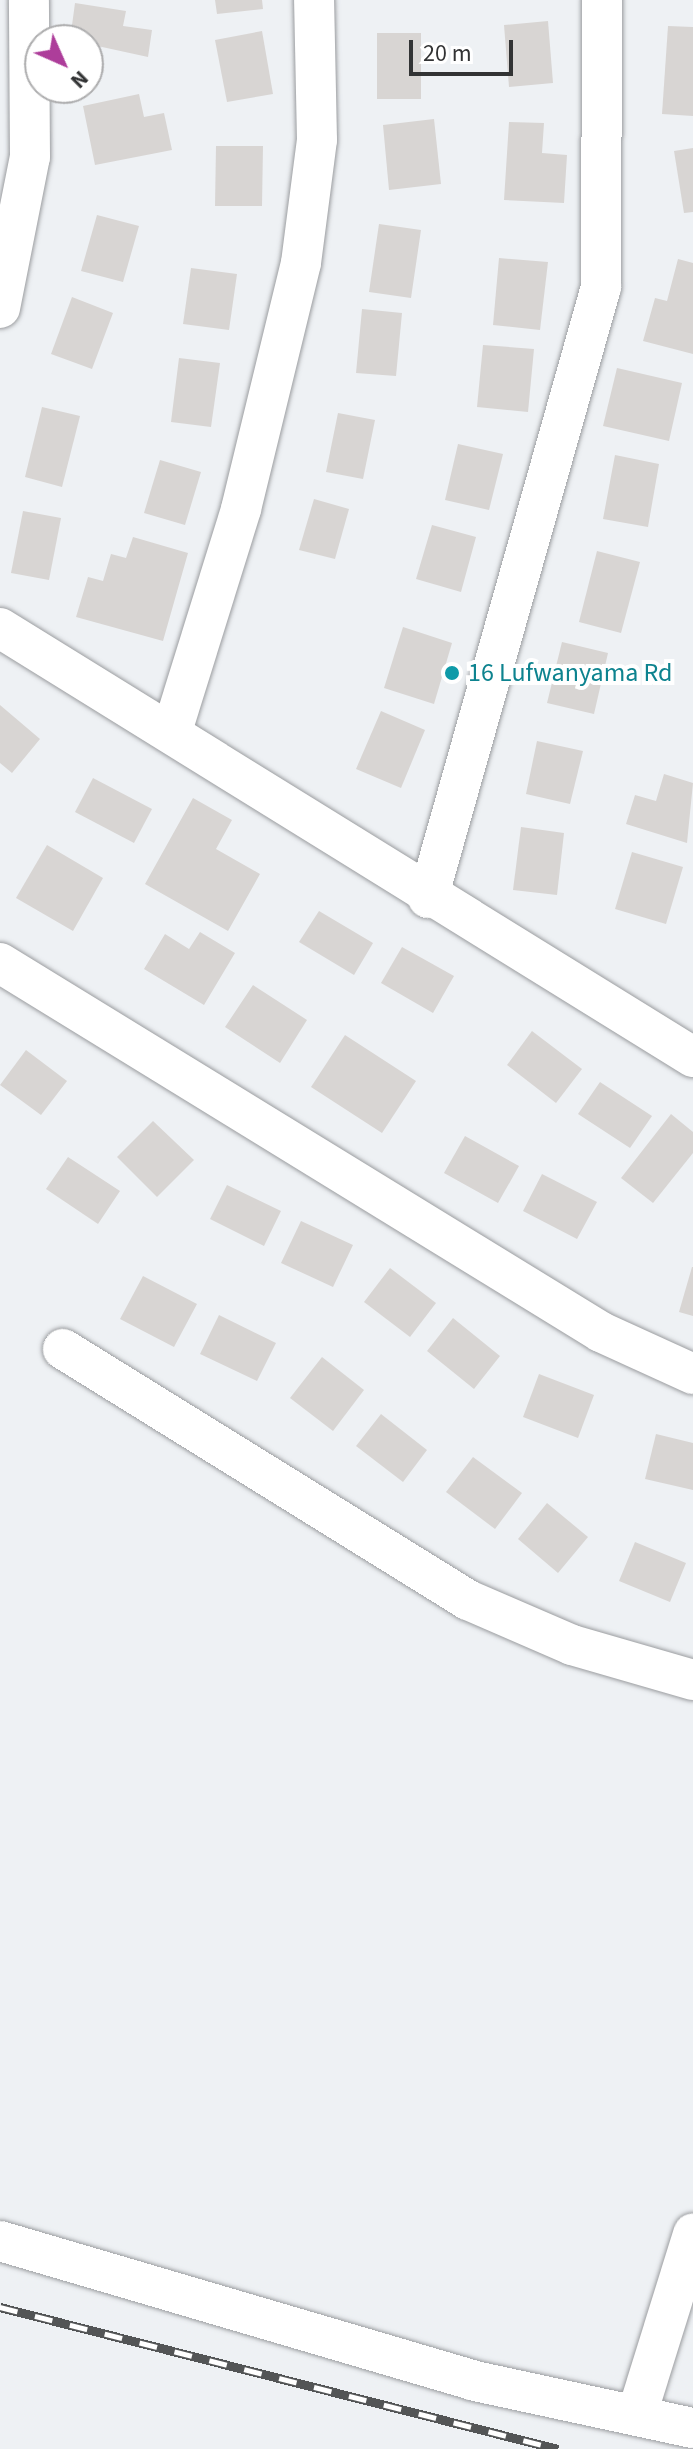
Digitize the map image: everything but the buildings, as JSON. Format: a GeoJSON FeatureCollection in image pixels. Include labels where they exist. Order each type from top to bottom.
{"type":"FeatureCollection","features":[{"type":"Feature","properties":{"kind":"street"},"geometry":{"type":"LineString","coordinates":[[0,308],[29,171],[29,0]]}},
{"type":"Feature","properties":{"kind":"street"},"geometry":{"type":"LineString","coordinates":[[172,731],[241,509],[301,263],[317,140],[314,0]]}},
{"type":"Feature","properties":{"kind":"street"},"geometry":{"type":"LineString","coordinates":[[428,898],[601,287],[602,0]]}},
{"type":"Feature","properties":{"kind":"street"},"geometry":{"type":"LineString","coordinates":[[0,628],[172,731],[428,898],[689,1041]]}},
{"type":"Feature","properties":{"kind":"street"},"geometry":{"type":"LineString","coordinates":[[0,963],[601,1332],[693,1374]]}},
{"type":"Feature","properties":{"kind":"street"},"geometry":{"type":"LineString","coordinates":[[63,1349],[468,1600],[572,1645],[693,1680]]}},
{"type":"Feature","properties":{"kind":"street"},"geometry":{"type":"LineString","coordinates":[[637,2414],[693,2234]]}},
{"type":"Feature","properties":{"kind":"street"},"geometry":{"type":"LineString","coordinates":[[0,2241],[475,2381],[693,2428]]}},
{"type":"Feature","properties":{"kind":"railway"},"geometry":{"type":"LineString","coordinates":[[0,2307],[558,2449]]}},
{"type":"Feature","properties":{"kind":"place","name":"16 Lufwanyama Rd"},"geometry":{"type":"Point","coordinates":[452,673]}}]}
